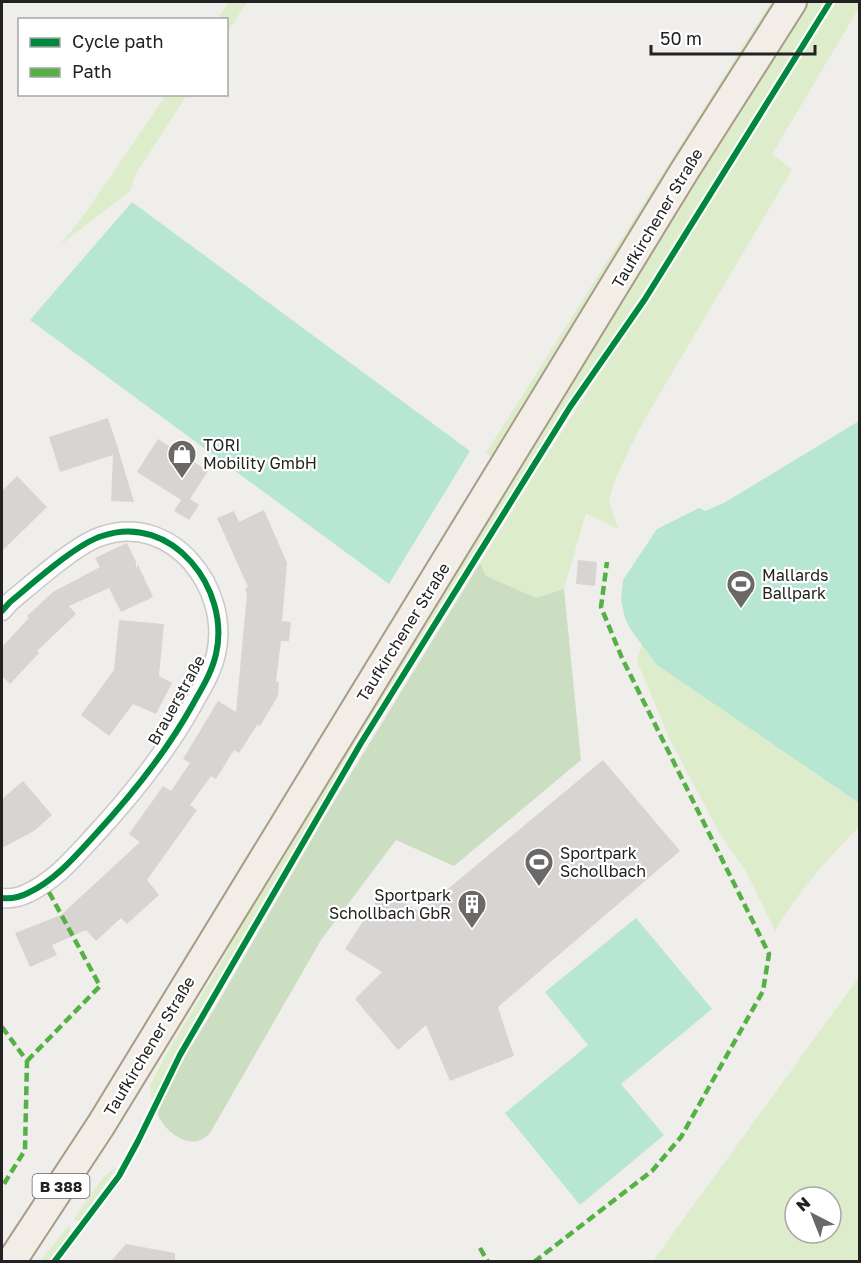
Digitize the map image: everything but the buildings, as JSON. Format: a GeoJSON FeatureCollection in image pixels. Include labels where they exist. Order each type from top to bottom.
{"type":"FeatureCollection","features":[{"type":"Feature","properties":{"kind":"main road","name":"Taufkirchener Straße"},"geometry":{"type":"LineString","coordinates":[[11,1262],[101,1125],[685,170],[792,2]]}},
{"type":"Feature","properties":{"kind":"street","name":"Brauerstraße"},"geometry":{"type":"LineString","coordinates":[[2,611],[74,551],[102,535],[126,531],[147,533],[165,539],[181,551],[202,575],[214,599],[220,629],[216,656],[206,681],[184,720],[147,775],[119,810],[64,868],[27,894],[2,898]]}},
{"type":"Feature","properties":{"kind":"green space"},"geometry":{"type":"Polygon","coordinates":[[[229,2],[247,2],[228,31],[228,18],[218,18],[229,2]]]}},
{"type":"Feature","properties":{"kind":"green space"},"geometry":{"type":"Polygon","coordinates":[[[771,2],[778,2],[494,459],[486,453],[771,2]]]}},
{"type":"Feature","properties":{"kind":"green space"},"geometry":{"type":"Polygon","coordinates":[[[807,2],[826,2],[669,253],[568,405],[374,713],[169,1067],[152,1102],[150,1086],[163,1060],[218,968],[267,878],[588,353],[807,2]]]}},
{"type":"Feature","properties":{"kind":"green space"},"geometry":{"type":"Polygon","coordinates":[[[836,2],[859,2],[859,8],[772,154],[792,170],[639,429],[614,482],[609,501],[618,529],[586,513],[564,589],[536,598],[486,576],[480,563],[836,2]]]}},
{"type":"Feature","properties":{"kind":"green space"},"geometry":{"type":"Polygon","coordinates":[[[165,96],[186,96],[135,175],[130,191],[59,246],[84,215],[165,96]]]}},
{"type":"Feature","properties":{"kind":"green space"},"geometry":{"type":"Polygon","coordinates":[[[132,202],[470,451],[389,584],[30,320],[132,202]]]}},
{"type":"Feature","properties":{"kind":"green space","name":"Mallards Ballpark"},"geometry":{"type":"Polygon","coordinates":[[[859,421],[859,803],[657,665],[631,630],[625,618],[621,600],[623,580],[657,529],[699,508],[705,511],[724,503],[859,421]]]}},
{"type":"Feature","properties":{"kind":"green space"},"geometry":{"type":"Polygon","coordinates":[[[480,563],[486,576],[536,598],[564,589],[581,760],[454,866],[396,840],[321,940],[210,1133],[198,1141],[178,1137],[162,1123],[157,1111],[178,1067],[215,1008],[325,816],[480,563]]]}},
{"type":"Feature","properties":{"kind":"green space"},"geometry":{"type":"Polygon","coordinates":[[[642,644],[657,665],[859,803],[859,827],[793,902],[775,931],[746,871],[721,836],[670,740],[637,661],[642,644]]]}},
{"type":"Feature","properties":{"kind":"green space"},"geometry":{"type":"Polygon","coordinates":[[[636,918],[712,1009],[621,1084],[664,1135],[580,1205],[505,1113],[588,1045],[545,992],[636,918]]]}},
{"type":"Feature","properties":{"kind":"green space"},"geometry":{"type":"Polygon","coordinates":[[[859,977],[859,1261],[653,1261],[859,977]]]}},
{"type":"Feature","properties":{"kind":"green space"},"geometry":{"type":"Polygon","coordinates":[[[117,1167],[79,1222],[74,1219],[104,1176],[117,1167]]]}},
{"type":"Feature","properties":{"kind":"green space"},"geometry":{"type":"Polygon","coordinates":[[[69,1225],[72,1233],[48,1261],[40,1261],[69,1225]]]}},
{"type":"Feature","properties":{"kind":"marked path"},"geometry":{"type":"LineString","coordinates":[[534,1262],[652,1171],[681,1137],[763,991],[769,954],[622,658],[601,607],[607,562]]}},
{"type":"Feature","properties":{"kind":"marked path"},"geometry":{"type":"LineString","coordinates":[[27,1061],[100,986],[44,883]]}},
{"type":"Feature","properties":{"kind":"marked path"},"geometry":{"type":"LineString","coordinates":[[2,1027],[27,1061],[25,1150],[2,1187]]}},
{"type":"Feature","properties":{"kind":"marked path"},"geometry":{"type":"LineString","coordinates":[[480,1248],[488,1262]]}},
{"type":"Feature","properties":{"kind":"cycle path"},"geometry":{"type":"LineString","coordinates":[[54,1262],[119,1176],[180,1055],[361,743],[570,407],[645,299],[830,2]]}},
{"type":"Feature","properties":{"kind":"cycle path"},"geometry":{"type":"LineString","coordinates":[[2,611],[42,575],[91,540],[128,532],[151,535],[173,546],[191,562],[205,582],[214,605],[218,629],[216,654],[203,686],[160,757],[134,790],[55,876],[18,897],[2,898]]}},
{"type":"Feature","properties":{"kind":"place","name":"TORI Mobility GmbH"},"geometry":{"type":"Point","coordinates":[182,480]}},
{"type":"Feature","properties":{"kind":"place","name":"Mallards Ballpark"},"geometry":{"type":"Point","coordinates":[741,610]}},
{"type":"Feature","properties":{"kind":"place","name":"Sportpark Schollbach"},"geometry":{"type":"Point","coordinates":[539,888]}},
{"type":"Feature","properties":{"kind":"place","name":"Sportpark Schollbach GbR"},"geometry":{"type":"Point","coordinates":[472,930]}}]}
